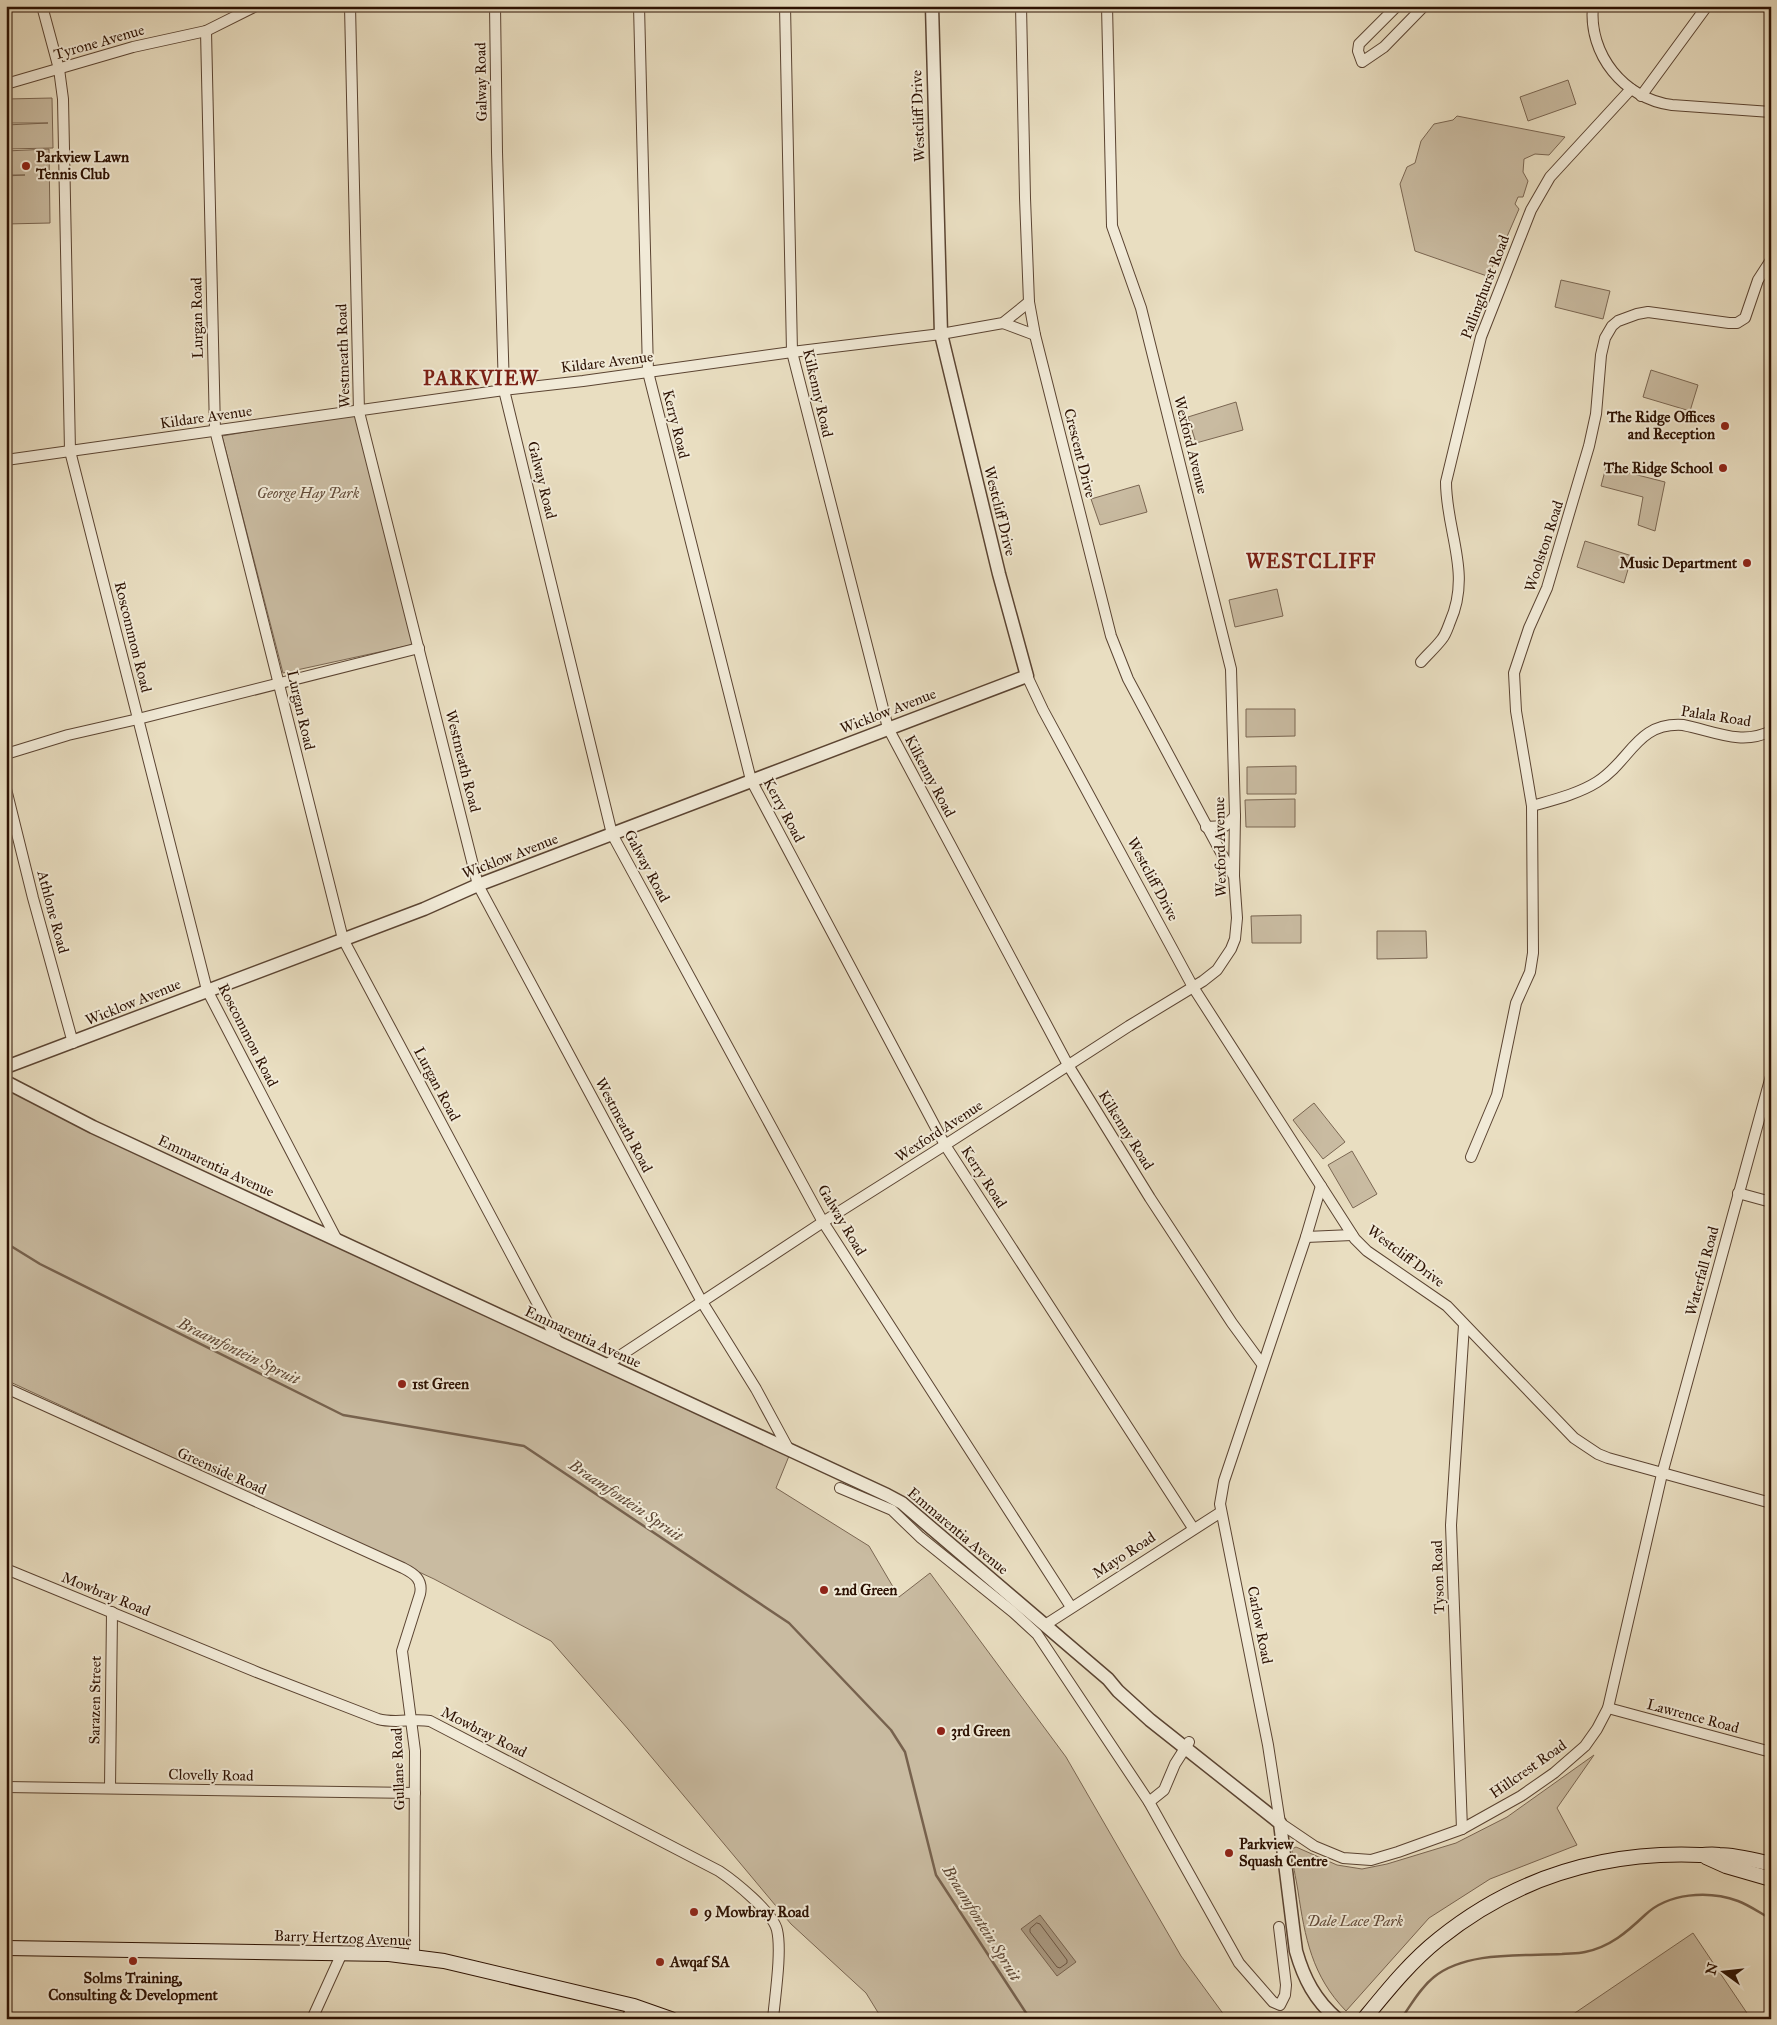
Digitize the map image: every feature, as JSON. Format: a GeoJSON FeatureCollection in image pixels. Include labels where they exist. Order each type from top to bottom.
{"type":"FeatureCollection","features":[{"type":"Feature","properties":{"kind":"main road"},"geometry":{"type":"LineString","coordinates":[[1364,2019],[1405,1970],[1439,1938],[1472,1914],[1517,1890],[1558,1872],[1594,1863],[1637,1856],[1676,1854],[1729,1856],[1771,1864]]}},
{"type":"Feature","properties":{"kind":"main road"},"geometry":{"type":"LineString","coordinates":[[1703,1855],[1726,1866],[1771,1879]]}},
{"type":"Feature","properties":{"kind":"main road","name":"Barry Hertzog Avenue"},"geometry":{"type":"LineString","coordinates":[[6,1948],[342,1953],[414,1956],[444,1961],[634,2006],[671,2019]]}},
{"type":"Feature","properties":{"kind":"street","name":"Roscommon Road"},"geometry":{"type":"LineString","coordinates":[[42,6],[59,69],[63,99],[70,451],[207,990],[337,1240]]}},
{"type":"Feature","properties":{"kind":"street","name":"Tyrone Avenue"},"geometry":{"type":"LineString","coordinates":[[6,84],[133,47],[206,31],[256,6]]}},
{"type":"Feature","properties":{"kind":"street","name":"Westmeath Road"},"geometry":{"type":"LineString","coordinates":[[350,6],[359,412],[478,885],[702,1302],[756,1389],[789,1450]]}},
{"type":"Feature","properties":{"kind":"street","name":"Galway Road"},"geometry":{"type":"LineString","coordinates":[[495,6],[504,390],[612,834],[823,1222],[1071,1607]]}},
{"type":"Feature","properties":{"kind":"street","name":"Kerry Road"},"geometry":{"type":"LineString","coordinates":[[639,6],[648,372],[751,780],[945,1145],[1193,1528]]}},
{"type":"Feature","properties":{"kind":"street","name":"Kilkenny Road"},"geometry":{"type":"LineString","coordinates":[[785,6],[792,352],[888,728],[1068,1065],[1155,1206],[1232,1323],[1262,1364]]}},
{"type":"Feature","properties":{"kind":"street","name":"Westcliff Drive"},"geometry":{"type":"LineString","coordinates":[[932,6],[938,305],[941,334],[999,574],[1027,676],[1043,710],[1193,988],[1352,1235],[1367,1251],[1447,1306],[1574,1438],[1598,1454],[1608,1458],[1771,1503]]}},
{"type":"Feature","properties":{"kind":"street","name":"Crescent Drive"},"geometry":{"type":"LineString","coordinates":[[1021,6],[1024,190],[1029,302],[1035,335],[1111,636],[1118,657],[1151,724],[1234,876]]}},
{"type":"Feature","properties":{"kind":"street","name":"Wexford Avenue"},"geometry":{"type":"LineString","coordinates":[[606,1366],[823,1222],[1068,1065],[1193,988],[1217,970],[1231,949],[1236,930],[1233,694],[1229,660],[1141,308],[1112,226],[1107,6]]}},
{"type":"Feature","properties":{"kind":"street"},"geometry":{"type":"LineString","coordinates":[[1397,6],[1359,44],[1359,56],[1362,62],[1384,46],[1424,6]]}},
{"type":"Feature","properties":{"kind":"street"},"geometry":{"type":"LineString","coordinates":[[1592,6],[1591,23],[1597,46],[1610,69],[1641,96],[1660,104],[1771,112]]}},
{"type":"Feature","properties":{"kind":"street"},"geometry":{"type":"LineString","coordinates":[[1641,96],[1707,6]]}},
{"type":"Feature","properties":{"kind":"street","name":"Lurgan Road"},"geometry":{"type":"LineString","coordinates":[[206,31],[215,430],[343,939],[559,1344]]}},
{"type":"Feature","properties":{"kind":"street","name":"Pallinghurst Road"},"geometry":{"type":"LineString","coordinates":[[1421,662],[1443,638],[1455,610],[1459,592],[1458,560],[1446,482],[1480,337],[1542,188],[1556,170],[1631,89]]}},
{"type":"Feature","properties":{"kind":"street","name":"Woolston Road"},"geometry":{"type":"LineString","coordinates":[[1471,1158],[1497,1095],[1517,998],[1528,977],[1533,953],[1532,806],[1516,711],[1514,673],[1529,628],[1547,588],[1589,446],[1596,414],[1601,354],[1605,338],[1612,326],[1618,321],[1636,314],[1648,312],[1729,323],[1741,321],[1747,314],[1762,271],[1771,260]]}},
{"type":"Feature","properties":{"kind":"street","name":"Kildare Avenue"},"geometry":{"type":"LineString","coordinates":[[6,460],[215,430],[359,412],[504,390],[941,334],[1003,323],[1029,302]]}},
{"type":"Feature","properties":{"kind":"street"},"geometry":{"type":"LineString","coordinates":[[1003,323],[1035,335]]}},
{"type":"Feature","properties":{"kind":"street"},"geometry":{"type":"LineString","coordinates":[[6,754],[68,735],[280,684],[419,648]]}},
{"type":"Feature","properties":{"kind":"street","name":"Wicklow Avenue"},"geometry":{"type":"LineString","coordinates":[[6,1067],[424,909],[478,885],[1027,676]]}},
{"type":"Feature","properties":{"kind":"street","name":"Palala Road"},"geometry":{"type":"LineString","coordinates":[[1532,806],[1596,783],[1620,762],[1644,735],[1658,728],[1673,724],[1684,725],[1744,739],[1757,737],[1771,731]]}},
{"type":"Feature","properties":{"kind":"street","name":"Athlone Road"},"geometry":{"type":"LineString","coordinates":[[6,789],[33,898],[73,1043]]}},
{"type":"Feature","properties":{"kind":"street"},"geometry":{"type":"LineString","coordinates":[[1206,827],[1225,826],[1235,816]]}},
{"type":"Feature","properties":{"kind":"street","name":"Waterfall Road"},"geometry":{"type":"LineString","coordinates":[[1662,1474],[1771,1076]]}},
{"type":"Feature","properties":{"kind":"street","name":"Emmarentia Avenue"},"geometry":{"type":"LineString","coordinates":[[6,1082],[93,1126],[902,1503],[1108,1679],[1125,1696],[1187,1745],[1200,1760],[1205,1762],[1280,1824]]}},
{"type":"Feature","properties":{"kind":"street","name":"Carlow Road"},"geometry":{"type":"LineString","coordinates":[[1321,1186],[1220,1498],[1221,1512],[1268,1745],[1296,1951],[1308,1984],[1317,1999],[1337,2019]]}},
{"type":"Feature","properties":{"kind":"street"},"geometry":{"type":"LineString","coordinates":[[1738,1193],[1771,1202]]}},
{"type":"Feature","properties":{"kind":"street"},"geometry":{"type":"LineString","coordinates":[[1306,1237],[1352,1235]]}},
{"type":"Feature","properties":{"kind":"street","name":"Tyson Road"},"geometry":{"type":"LineString","coordinates":[[1462,1829],[1450,1524],[1464,1325]]}},
{"type":"Feature","properties":{"kind":"street","name":"Greenside Road"},"geometry":{"type":"LineString","coordinates":[[6,1388],[403,1568],[416,1576],[421,1585]]}},
{"type":"Feature","properties":{"kind":"street","name":"Hillcrest Road"},"geometry":{"type":"LineString","coordinates":[[1280,1824],[1314,1846],[1343,1858],[1360,1860],[1379,1858],[1462,1829],[1521,1796],[1567,1762],[1590,1739],[1608,1708],[1662,1474]]}},
{"type":"Feature","properties":{"kind":"street"},"geometry":{"type":"LineString","coordinates":[[840,1488],[892,1510],[920,1537],[1013,1612],[1037,1634],[1149,1802],[1239,1963],[1273,2002],[1280,2005],[1285,1995],[1286,1985],[1280,1927]]}},
{"type":"Feature","properties":{"kind":"street","name":"Mayo Road"},"geometry":{"type":"LineString","coordinates":[[1045,1625],[1193,1528],[1221,1512]]}},
{"type":"Feature","properties":{"kind":"street","name":"Mowbray Road"},"geometry":{"type":"LineString","coordinates":[[6,1570],[259,1673],[378,1719],[391,1722],[411,1719],[430,1721],[719,1871],[736,1883],[768,1915],[777,1928],[778,1950],[772,2019]]}},
{"type":"Feature","properties":{"kind":"street","name":"Gullane Road"},"geometry":{"type":"LineString","coordinates":[[414,1956],[415,1751],[402,1651],[420,1594],[421,1585]]}},
{"type":"Feature","properties":{"kind":"street","name":"Sarazen Street"},"geometry":{"type":"LineString","coordinates":[[110,1788],[112,1612]]}},
{"type":"Feature","properties":{"kind":"street","name":"Lawrence Road"},"geometry":{"type":"LineString","coordinates":[[1608,1708],[1771,1752]]}},
{"type":"Feature","properties":{"kind":"street"},"geometry":{"type":"LineString","coordinates":[[1149,1802],[1164,1790],[1187,1745]]}},
{"type":"Feature","properties":{"kind":"street","name":"Clovelly Road"},"geometry":{"type":"LineString","coordinates":[[6,1787],[415,1793]]}},
{"type":"Feature","properties":{"kind":"street"},"geometry":{"type":"LineString","coordinates":[[312,2019],[342,1953]]}},
{"type":"Feature","properties":{"kind":"street"},"geometry":{"type":"LineString","coordinates":[[628,2019],[634,2006]]}},
{"type":"Feature","properties":{"kind":"green space"},"geometry":{"type":"Polygon","coordinates":[[[1568,80],[1576,104],[1528,121],[1520,97],[1568,80]]]}},
{"type":"Feature","properties":{"kind":"green space"},"geometry":{"type":"Polygon","coordinates":[[[52,98],[53,148],[6,149],[6,125],[48,123],[6,123],[6,99],[52,98]]]}},
{"type":"Feature","properties":{"kind":"green space"},"geometry":{"type":"Polygon","coordinates":[[[1457,116],[1565,137],[1549,155],[1535,154],[1524,159],[1523,172],[1528,181],[1523,197],[1518,197],[1515,204],[1519,209],[1499,255],[1487,276],[1415,251],[1400,184],[1407,167],[1415,163],[1421,141],[1434,124],[1453,120],[1457,116]]]}},
{"type":"Feature","properties":{"kind":"green space"},"geometry":{"type":"Polygon","coordinates":[[[49,149],[50,223],[6,224],[6,176],[25,175],[6,175],[6,151],[49,149]]]}},
{"type":"Feature","properties":{"kind":"green space"},"geometry":{"type":"Polygon","coordinates":[[[1561,280],[1610,291],[1603,319],[1555,307],[1561,280]]]}},
{"type":"Feature","properties":{"kind":"green space"},"geometry":{"type":"Polygon","coordinates":[[[1651,370],[1698,385],[1690,411],[1643,397],[1651,370]]]}},
{"type":"Feature","properties":{"kind":"green space"},"geometry":{"type":"Polygon","coordinates":[[[1236,402],[1243,430],[1196,443],[1188,417],[1236,402]]]}},
{"type":"Feature","properties":{"kind":"green space","name":"George Hay Park"},"geometry":{"type":"Polygon","coordinates":[[[358,413],[416,644],[283,673],[222,436],[358,413]]]}},
{"type":"Feature","properties":{"kind":"green space"},"geometry":{"type":"Polygon","coordinates":[[[1606,467],[1665,482],[1655,531],[1638,525],[1643,497],[1601,486],[1606,467]]]}},
{"type":"Feature","properties":{"kind":"green space"},"geometry":{"type":"Polygon","coordinates":[[[1139,485],[1147,512],[1100,525],[1091,499],[1139,485]]]}},
{"type":"Feature","properties":{"kind":"green space"},"geometry":{"type":"Polygon","coordinates":[[[1585,541],[1632,556],[1624,583],[1577,567],[1585,541]]]}},
{"type":"Feature","properties":{"kind":"green space"},"geometry":{"type":"Polygon","coordinates":[[[1277,589],[1283,616],[1235,627],[1229,600],[1277,589]]]}},
{"type":"Feature","properties":{"kind":"green space"},"geometry":{"type":"Polygon","coordinates":[[[1246,709],[1295,709],[1295,736],[1246,737],[1246,709]]]}},
{"type":"Feature","properties":{"kind":"green space"},"geometry":{"type":"Polygon","coordinates":[[[1296,766],[1296,794],[1247,794],[1247,767],[1296,766]]]}},
{"type":"Feature","properties":{"kind":"green space"},"geometry":{"type":"Polygon","coordinates":[[[1295,799],[1295,827],[1246,827],[1245,800],[1295,799]]]}},
{"type":"Feature","properties":{"kind":"green space"},"geometry":{"type":"Polygon","coordinates":[[[1301,915],[1301,943],[1252,943],[1251,916],[1301,915]]]}},
{"type":"Feature","properties":{"kind":"green space"},"geometry":{"type":"Polygon","coordinates":[[[1377,931],[1426,931],[1427,958],[1377,959],[1377,931]]]}},
{"type":"Feature","properties":{"kind":"green space"},"geometry":{"type":"Polygon","coordinates":[[[6,1081],[789,1456],[776,1488],[869,1546],[899,1597],[930,1573],[1066,1757],[1181,1956],[1227,2019],[882,2019],[866,1993],[791,1924],[628,1729],[551,1641],[434,1579],[6,1380],[6,1081]]]}},
{"type":"Feature","properties":{"kind":"green space"},"geometry":{"type":"Polygon","coordinates":[[[1314,1103],[1345,1142],[1323,1159],[1293,1120],[1314,1103]]]}},
{"type":"Feature","properties":{"kind":"green space"},"geometry":{"type":"Polygon","coordinates":[[[1352,1151],[1377,1194],[1353,1208],[1328,1165],[1352,1151]]]}},
{"type":"Feature","properties":{"kind":"green space","name":"Dale Lace Park"},"geometry":{"type":"Polygon","coordinates":[[[1594,1755],[1557,1808],[1577,1845],[1490,1879],[1429,1918],[1346,2011],[1325,1984],[1312,1956],[1304,1925],[1293,1865],[1292,1849],[1296,1847],[1337,1865],[1362,1869],[1387,1864],[1456,1843],[1507,1817],[1594,1755]]]}},
{"type":"Feature","properties":{"kind":"green space"},"geometry":{"type":"Polygon","coordinates":[[[1693,1933],[1751,2019],[1566,2019],[1693,1933]]]}},
{"type":"Feature","properties":{"kind":"water"},"geometry":{"type":"Polygon","coordinates":[[[1040,1915],[1076,1962],[1057,1976],[1021,1929],[1040,1915]]]}},
{"type":"Feature","properties":{"kind":"waterway","name":"Braamfontein Spruit"},"geometry":{"type":"LineString","coordinates":[[6,1243],[40,1264],[343,1415],[524,1446],[789,1623],[891,1730],[905,1752],[936,1875],[1030,2019]]}},
{"type":"Feature","properties":{"kind":"waterway","name":"Braamfontein Spruit"},"geometry":{"type":"LineString","coordinates":[[1401,2019],[1424,1986],[1447,1969],[1462,1963],[1495,1956],[1582,1953],[1594,1950],[1618,1938],[1654,1908],[1677,1898],[1714,1895],[1738,1901],[1771,1919]]}},
{"type":"Feature","properties":{"kind":"place","name":"Parkview Lawn Tennis Club"},"geometry":{"type":"Point","coordinates":[26,166]}},
{"type":"Feature","properties":{"kind":"place","name":"The Ridge Offices and Reception"},"geometry":{"type":"Point","coordinates":[1725,426]}},
{"type":"Feature","properties":{"kind":"place","name":"The Ridge School"},"geometry":{"type":"Point","coordinates":[1723,468]}},
{"type":"Feature","properties":{"kind":"place","name":"Music Department"},"geometry":{"type":"Point","coordinates":[1747,563]}},
{"type":"Feature","properties":{"kind":"place","name":"1st Green"},"geometry":{"type":"Point","coordinates":[402,1384]}},
{"type":"Feature","properties":{"kind":"place","name":"2nd Green"},"geometry":{"type":"Point","coordinates":[824,1590]}},
{"type":"Feature","properties":{"kind":"place","name":"3rd Green"},"geometry":{"type":"Point","coordinates":[941,1731]}},
{"type":"Feature","properties":{"kind":"place","name":"Parkview Squash Centre"},"geometry":{"type":"Point","coordinates":[1229,1853]}},
{"type":"Feature","properties":{"kind":"place","name":"9 Mowbray Road"},"geometry":{"type":"Point","coordinates":[694,1912]}},
{"type":"Feature","properties":{"kind":"place","name":"Solms Training, Consulting & Development"},"geometry":{"type":"Point","coordinates":[133,1961]}},
{"type":"Feature","properties":{"kind":"place","name":"Awqaf SA"},"geometry":{"type":"Point","coordinates":[660,1962]}},
{"type":"Feature","properties":{"kind":"district","name":"PARKVIEW"},"geometry":{"type":"Point","coordinates":[481,378]}},
{"type":"Feature","properties":{"kind":"district","name":"WESTCLIFF"},"geometry":{"type":"Point","coordinates":[1311,561]}}]}
